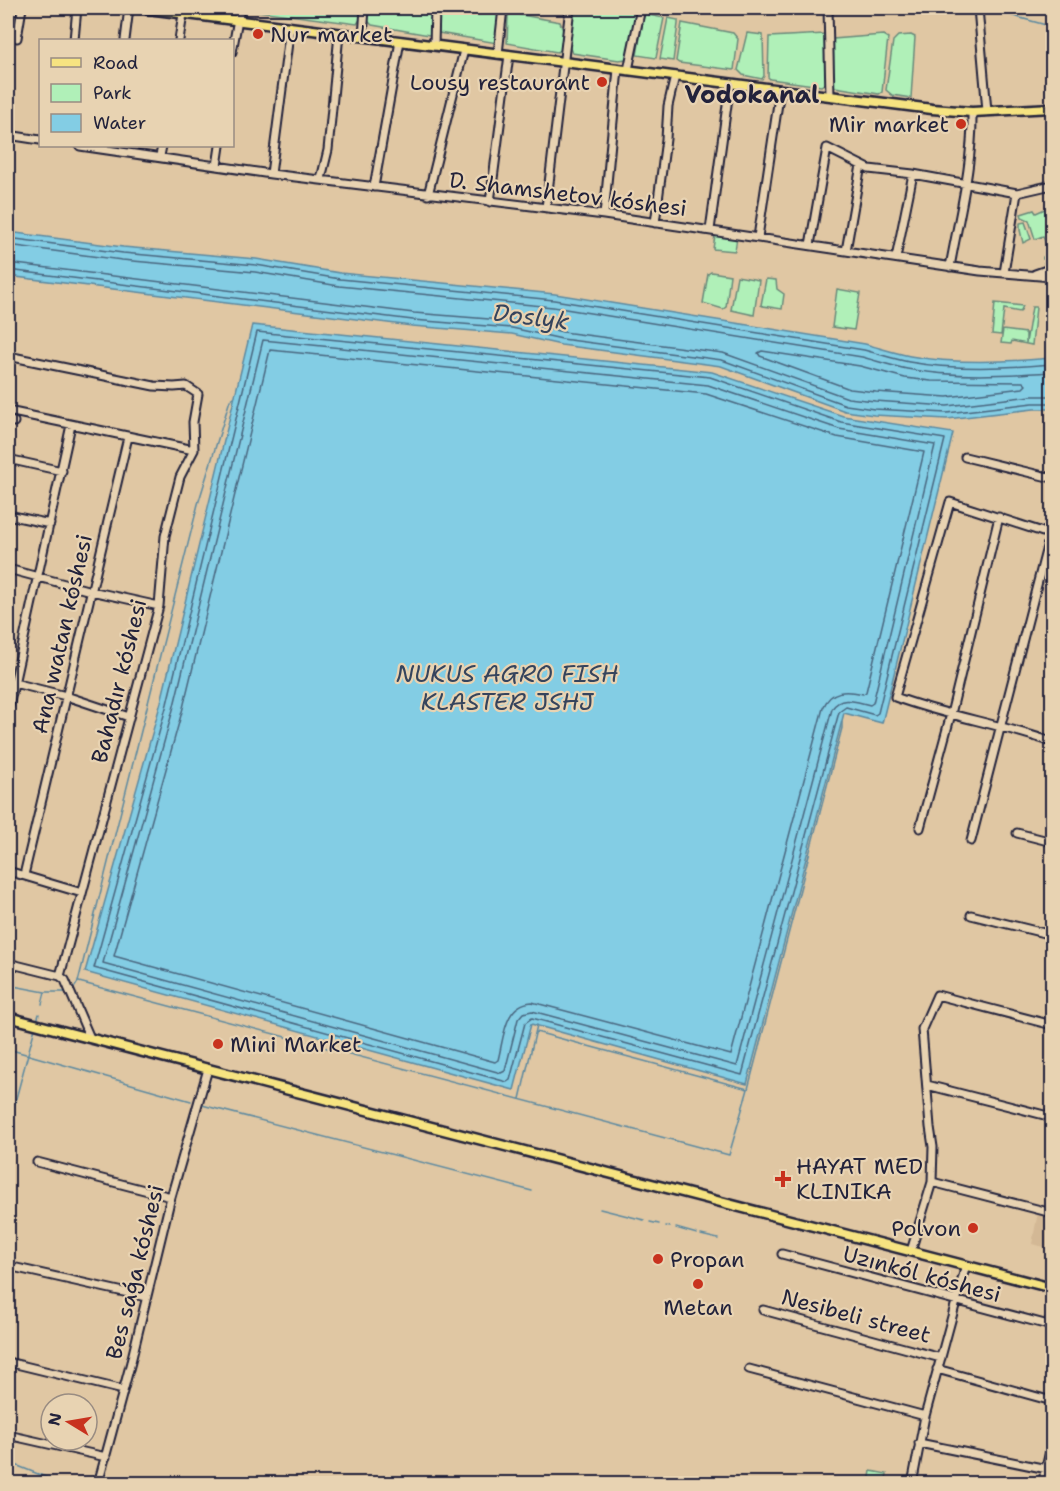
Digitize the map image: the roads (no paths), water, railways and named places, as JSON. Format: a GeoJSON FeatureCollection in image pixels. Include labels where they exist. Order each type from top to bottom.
{"type":"FeatureCollection","features":[{"type":"Feature","properties":{"kind":"main road"},"geometry":{"type":"LineString","coordinates":[[140,8],[167,9],[183,14],[237,21],[972,112],[1053,108]]}},
{"type":"Feature","properties":{"kind":"main road"},"geometry":{"type":"LineString","coordinates":[[12,1019],[1053,1288]]}},
{"type":"Feature","properties":{"kind":"street"},"geometry":{"type":"LineString","coordinates":[[16,38],[22,8]]}},
{"type":"Feature","properties":{"kind":"street"},"geometry":{"type":"LineString","coordinates":[[74,39],[77,8]]}},
{"type":"Feature","properties":{"kind":"street"},"geometry":{"type":"LineString","coordinates":[[125,39],[129,8]]}},
{"type":"Feature","properties":{"kind":"street"},"geometry":{"type":"LineString","coordinates":[[234,40],[240,8]]}},
{"type":"Feature","properties":{"kind":"street"},"geometry":{"type":"LineString","coordinates":[[363,37],[365,8]]}},
{"type":"Feature","properties":{"kind":"street"},"geometry":{"type":"LineString","coordinates":[[434,46],[435,8]]}},
{"type":"Feature","properties":{"kind":"street"},"geometry":{"type":"LineString","coordinates":[[498,54],[503,8]]}},
{"type":"Feature","properties":{"kind":"street"},"geometry":{"type":"LineString","coordinates":[[546,208],[570,8]]}},
{"type":"Feature","properties":{"kind":"street"},"geometry":{"type":"LineString","coordinates":[[628,70],[641,8]]}},
{"type":"Feature","properties":{"kind":"street"},"geometry":{"type":"LineString","coordinates":[[828,8],[830,96]]}},
{"type":"Feature","properties":{"kind":"street"},"geometry":{"type":"LineString","coordinates":[[978,8],[987,111]]}},
{"type":"Feature","properties":{"kind":"street"},"geometry":{"type":"LineString","coordinates":[[179,39],[183,14]]}},
{"type":"Feature","properties":{"kind":"street"},"geometry":{"type":"LineString","coordinates":[[271,174],[290,27]]}},
{"type":"Feature","properties":{"kind":"street"},"geometry":{"type":"LineString","coordinates":[[321,179],[328,150],[339,34]]}},
{"type":"Feature","properties":{"kind":"street"},"geometry":{"type":"LineString","coordinates":[[374,186],[400,41]]}},
{"type":"Feature","properties":{"kind":"street"},"geometry":{"type":"LineString","coordinates":[[428,195],[464,50]]}},
{"type":"Feature","properties":{"kind":"street"},"geometry":{"type":"LineString","coordinates":[[490,202],[509,55]]}},
{"type":"Feature","properties":{"kind":"street"},"geometry":{"type":"LineString","coordinates":[[603,215],[618,69]]}},
{"type":"Feature","properties":{"kind":"street"},"geometry":{"type":"LineString","coordinates":[[656,223],[668,106],[675,76]]}},
{"type":"Feature","properties":{"kind":"street"},"geometry":{"type":"LineString","coordinates":[[710,230],[730,83]]}},
{"type":"Feature","properties":{"kind":"street"},"geometry":{"type":"LineString","coordinates":[[758,237],[780,90]]}},
{"type":"Feature","properties":{"kind":"street"},"geometry":{"type":"LineString","coordinates":[[950,267],[966,183],[973,130],[972,112]]}},
{"type":"Feature","properties":{"kind":"street"},"geometry":{"type":"LineString","coordinates":[[8,135],[39,140]]}},
{"type":"Feature","properties":{"kind":"street","name":"D. Shamshetov kóshesi"},"geometry":{"type":"LineString","coordinates":[[109,147],[271,174],[603,215],[950,267],[1053,277]]}},
{"type":"Feature","properties":{"kind":"street"},"geometry":{"type":"LineString","coordinates":[[160,156],[162,147]]}},
{"type":"Feature","properties":{"kind":"street"},"geometry":{"type":"LineString","coordinates":[[217,166],[220,147]]}},
{"type":"Feature","properties":{"kind":"street"},"geometry":{"type":"LineString","coordinates":[[810,245],[827,148],[869,169],[912,174],[1017,193],[1053,185]]}},
{"type":"Feature","properties":{"kind":"street"},"geometry":{"type":"LineString","coordinates":[[846,251],[861,165]]}},
{"type":"Feature","properties":{"kind":"street"},"geometry":{"type":"LineString","coordinates":[[896,258],[912,174]]}},
{"type":"Feature","properties":{"kind":"street"},"geometry":{"type":"LineString","coordinates":[[1004,273],[1017,193]]}},
{"type":"Feature","properties":{"kind":"street"},"geometry":{"type":"LineString","coordinates":[[1031,276],[1053,268]]}},
{"type":"Feature","properties":{"kind":"street","name":"Bahadır kóshesi"},"geometry":{"type":"LineString","coordinates":[[8,356],[154,386],[186,386],[198,394],[193,422],[194,450],[180,477],[165,536],[159,606],[60,976]]}},
{"type":"Feature","properties":{"kind":"street"},"geometry":{"type":"LineString","coordinates":[[8,411],[194,450]]}},
{"type":"Feature","properties":{"kind":"street"},"geometry":{"type":"LineString","coordinates":[[8,711],[71,425]]}},
{"type":"Feature","properties":{"kind":"street","name":"Ana watan kóshesi"},"geometry":{"type":"LineString","coordinates":[[24,875],[128,437]]}},
{"type":"Feature","properties":{"kind":"street"},"geometry":{"type":"LineString","coordinates":[[965,457],[1053,478]]}},
{"type":"Feature","properties":{"kind":"street"},"geometry":{"type":"LineString","coordinates":[[8,459],[62,471]]}},
{"type":"Feature","properties":{"kind":"street"},"geometry":{"type":"LineString","coordinates":[[971,841],[1001,726],[1052,535],[950,502],[895,697],[1001,726],[1052,742]]}},
{"type":"Feature","properties":{"kind":"street"},"geometry":{"type":"LineString","coordinates":[[8,515],[50,524]]}},
{"type":"Feature","properties":{"kind":"street"},"geometry":{"type":"LineString","coordinates":[[920,828],[951,714],[999,517]]}},
{"type":"Feature","properties":{"kind":"street"},"geometry":{"type":"LineString","coordinates":[[8,569],[159,606]]}},
{"type":"Feature","properties":{"kind":"street"},"geometry":{"type":"LineString","coordinates":[[14,683],[66,696],[129,717]]}},
{"type":"Feature","properties":{"kind":"street"},"geometry":{"type":"LineString","coordinates":[[1017,833],[1053,842]]}},
{"type":"Feature","properties":{"kind":"street"},"geometry":{"type":"LineString","coordinates":[[8,871],[82,893]]}},
{"type":"Feature","properties":{"kind":"street"},"geometry":{"type":"LineString","coordinates":[[971,915],[1053,936]]}},
{"type":"Feature","properties":{"kind":"street"},"geometry":{"type":"LineString","coordinates":[[8,963],[60,976],[65,980],[90,1038]]}},
{"type":"Feature","properties":{"kind":"street"},"geometry":{"type":"LineString","coordinates":[[911,1251],[932,1182],[933,1147],[922,1029],[937,995],[1053,1025]]}},
{"type":"Feature","properties":{"kind":"street","name":"Bes saǵa kóshesi"},"geometry":{"type":"LineString","coordinates":[[98,1484],[171,1197],[208,1069]]}},
{"type":"Feature","properties":{"kind":"street"},"geometry":{"type":"LineString","coordinates":[[927,1085],[1053,1117]]}},
{"type":"Feature","properties":{"kind":"street"},"geometry":{"type":"LineString","coordinates":[[37,1162],[171,1197]]}},
{"type":"Feature","properties":{"kind":"street"},"geometry":{"type":"LineString","coordinates":[[932,1182],[1053,1213]]}},
{"type":"Feature","properties":{"kind":"street","name":"Uzınkól kóshesi"},"geometry":{"type":"LineString","coordinates":[[782,1254],[1053,1326]]}},
{"type":"Feature","properties":{"kind":"street"},"geometry":{"type":"LineString","coordinates":[[8,1266],[146,1297]]}},
{"type":"Feature","properties":{"kind":"street"},"geometry":{"type":"LineString","coordinates":[[912,1484],[940,1358],[966,1266]]}},
{"type":"Feature","properties":{"kind":"street","name":"Nesibeli street"},"geometry":{"type":"LineString","coordinates":[[763,1310],[940,1358]]}},
{"type":"Feature","properties":{"kind":"street"},"geometry":{"type":"LineString","coordinates":[[8,1362],[123,1390]]}},
{"type":"Feature","properties":{"kind":"street"},"geometry":{"type":"LineString","coordinates":[[749,1369],[926,1416]]}},
{"type":"Feature","properties":{"kind":"street"},"geometry":{"type":"LineString","coordinates":[[938,1369],[1053,1401]]}},
{"type":"Feature","properties":{"kind":"street"},"geometry":{"type":"LineString","coordinates":[[8,1435],[106,1457]]}},
{"type":"Feature","properties":{"kind":"street"},"geometry":{"type":"LineString","coordinates":[[920,1443],[1049,1469]]}},
{"type":"Feature","properties":{"kind":"street"},"geometry":{"type":"LineString","coordinates":[[1042,1484],[1049,1469],[1053,1443]]}},
{"type":"Feature","properties":{"kind":"water","name":"Doslyk"},"geometry":{"type":"Polygon","coordinates":[[[8,232],[123,247],[256,259],[340,273],[555,294],[865,344],[927,359],[981,362],[1052,358],[1052,409],[947,419],[874,415],[845,411],[721,366],[561,345],[512,334],[412,326],[8,276],[8,232]]]}},
{"type":"Feature","properties":{"kind":"water","name":"NUKUS AGRO FISH KLASTER JSHJ"},"geometry":{"type":"Polygon","coordinates":[[[252,325],[712,372],[843,416],[953,433],[882,723],[844,713],[747,1084],[531,1024],[514,1090],[85,972],[161,702],[252,325]]]}},
{"type":"Feature","properties":{"kind":"waterway"},"geometry":{"type":"LineString","coordinates":[[984,8],[1052,25]]}},
{"type":"Feature","properties":{"kind":"waterway"},"geometry":{"type":"LineString","coordinates":[[74,988],[78,982],[198,504],[230,400],[234,397]]}},
{"type":"Feature","properties":{"kind":"waterway"},"geometry":{"type":"LineString","coordinates":[[536,1032],[748,1089],[842,722]]}},
{"type":"Feature","properties":{"kind":"waterway"},"geometry":{"type":"LineString","coordinates":[[79,982],[729,1155],[748,1089]]}},
{"type":"Feature","properties":{"kind":"waterway"},"geometry":{"type":"LineString","coordinates":[[8,985],[45,992],[42,1004]]}},
{"type":"Feature","properties":{"kind":"waterway"},"geometry":{"type":"LineString","coordinates":[[46,992],[66,992]]}},
{"type":"Feature","properties":{"kind":"waterway"},"geometry":{"type":"LineString","coordinates":[[37,1021],[39,1014]]}},
{"type":"Feature","properties":{"kind":"waterway"},"geometry":{"type":"LineString","coordinates":[[520,1099],[537,1025]]}},
{"type":"Feature","properties":{"kind":"waterway"},"geometry":{"type":"LineString","coordinates":[[8,1128],[35,1028]]}},
{"type":"Feature","properties":{"kind":"waterway"},"geometry":{"type":"LineString","coordinates":[[8,1049],[191,1101]]}},
{"type":"Feature","properties":{"kind":"waterway"},"geometry":{"type":"LineString","coordinates":[[202,1105],[532,1191]]}},
{"type":"Feature","properties":{"kind":"waterway"},"geometry":{"type":"LineString","coordinates":[[600,1209],[644,1220]]}},
{"type":"Feature","properties":{"kind":"waterway"},"geometry":{"type":"LineString","coordinates":[[650,1222],[659,1224]]}},
{"type":"Feature","properties":{"kind":"waterway"},"geometry":{"type":"LineString","coordinates":[[666,1226],[670,1227]]}},
{"type":"Feature","properties":{"kind":"waterway"},"geometry":{"type":"LineString","coordinates":[[676,1228],[697,1234]]}},
{"type":"Feature","properties":{"kind":"waterway"},"geometry":{"type":"LineString","coordinates":[[701,1235],[718,1239]]}},
{"type":"Feature","properties":{"kind":"waterway"},"geometry":{"type":"LineString","coordinates":[[8,1462],[63,1484]]}},
{"type":"Feature","properties":{"kind":"place","name":"Nur market"},"geometry":{"type":"Point","coordinates":[258,34]}},
{"type":"Feature","properties":{"kind":"place","name":"Lousy restaurant"},"geometry":{"type":"Point","coordinates":[602,82]}},
{"type":"Feature","properties":{"kind":"place","name":"Mir market"},"geometry":{"type":"Point","coordinates":[961,124]}},
{"type":"Feature","properties":{"kind":"place","name":"Mini Market"},"geometry":{"type":"Point","coordinates":[218,1044]}},
{"type":"Feature","properties":{"kind":"place","name":"HAYAT MED KLINIKA"},"geometry":{"type":"Point","coordinates":[783,1179]}},
{"type":"Feature","properties":{"kind":"place","name":"Polvon"},"geometry":{"type":"Point","coordinates":[973,1228]}},
{"type":"Feature","properties":{"kind":"place","name":"Propan"},"geometry":{"type":"Point","coordinates":[658,1259]}},
{"type":"Feature","properties":{"kind":"place","name":"Metan"},"geometry":{"type":"Point","coordinates":[698,1284]}},
{"type":"Feature","properties":{"kind":"district","name":"Vodokanal"},"geometry":{"type":"Point","coordinates":[752,95]}}]}
